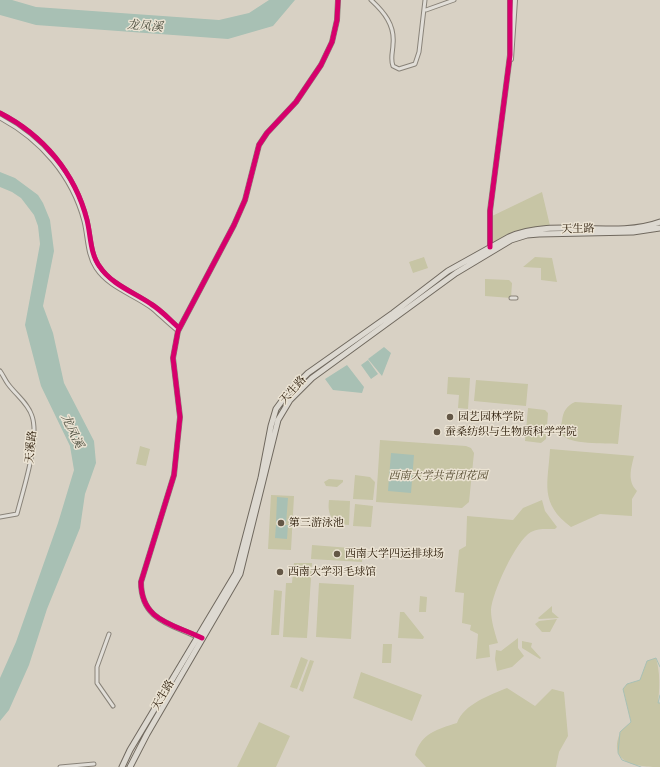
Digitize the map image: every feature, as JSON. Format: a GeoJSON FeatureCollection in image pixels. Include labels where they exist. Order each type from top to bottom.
{"type":"FeatureCollection","features":[{"type":"Feature","properties":{"kind":"highway","name":"天生路"},"geometry":{"type":"LineString","coordinates":[[122,767],[130,750],[236,574],[263,468],[271,426],[276,409],[287,394],[308,373],[393,313],[448,271],[490,247],[518,234],[527,231],[633,228],[660,222]]}},
{"type":"Feature","properties":{"kind":"highway","name":"天生路"},"geometry":{"type":"LineString","coordinates":[[130,767],[199,637],[240,574],[278,420],[290,400],[312,378],[456,273],[484,255],[519,237],[539,234],[633,232],[660,228]]}},
{"type":"Feature","properties":{"kind":"street"},"geometry":{"type":"LineString","coordinates":[[199,637],[158,619],[145,603],[141,589],[141,582],[174,475],[180,417],[173,349],[178,329],[234,225],[245,200],[259,145],[267,133],[301,96],[321,65],[332,42],[337,20],[338,0]]}},
{"type":"Feature","properties":{"kind":"street"},"geometry":{"type":"LineString","coordinates":[[371,0],[383,11],[389,20],[394,40],[391,60],[393,66],[399,69],[414,64],[419,52],[426,10],[425,0]]}},
{"type":"Feature","properties":{"kind":"street"},"geometry":{"type":"LineString","coordinates":[[426,10],[454,0]]}},
{"type":"Feature","properties":{"kind":"street"},"geometry":{"type":"LineString","coordinates":[[490,247],[490,211],[510,55],[510,0]]}},
{"type":"Feature","properties":{"kind":"street"},"geometry":{"type":"LineString","coordinates":[[504,97],[512,54],[515,0]]}},
{"type":"Feature","properties":{"kind":"street"},"geometry":{"type":"LineString","coordinates":[[0,113],[10,118],[43,143],[56,157],[69,177],[80,198],[88,221],[94,254],[104,273],[153,305],[178,329]]}},
{"type":"Feature","properties":{"kind":"street"},"geometry":{"type":"LineString","coordinates":[[0,118],[40,146],[66,179],[77,200],[84,222],[90,254],[102,275],[113,285],[152,308],[178,329]]}},
{"type":"Feature","properties":{"kind":"street"},"geometry":{"type":"LineString","coordinates":[[511,298],[516,298]]}},
{"type":"Feature","properties":{"kind":"street","name":"天溪路"},"geometry":{"type":"LineString","coordinates":[[0,371],[8,385],[24,402],[32,417],[34,439],[17,514],[0,517]]}},
{"type":"Feature","properties":{"kind":"street"},"geometry":{"type":"LineString","coordinates":[[109,634],[97,667],[97,683],[113,706]]}},
{"type":"Feature","properties":{"kind":"street"},"geometry":{"type":"LineString","coordinates":[[60,767],[94,764]]}},
{"type":"Feature","properties":{"kind":"green space"},"geometry":{"type":"Polygon","coordinates":[[[542,192],[551,230],[538,230],[490,247],[490,217],[542,192]]]}},
{"type":"Feature","properties":{"kind":"green space"},"geometry":{"type":"Polygon","coordinates":[[[424,257],[428,268],[413,273],[409,262],[424,257]]]}},
{"type":"Feature","properties":{"kind":"green space"},"geometry":{"type":"Polygon","coordinates":[[[535,257],[552,258],[557,282],[541,280],[541,268],[523,267],[535,257]]]}},
{"type":"Feature","properties":{"kind":"green space"},"geometry":{"type":"Polygon","coordinates":[[[485,279],[509,280],[512,283],[511,298],[485,296],[485,279]]]}},
{"type":"Feature","properties":{"kind":"green space"},"geometry":{"type":"Polygon","coordinates":[[[448,377],[470,378],[468,409],[458,408],[459,395],[447,394],[448,377]]]}},
{"type":"Feature","properties":{"kind":"green space"},"geometry":{"type":"Polygon","coordinates":[[[476,380],[528,384],[526,406],[474,401],[476,380]]]}},
{"type":"Feature","properties":{"kind":"green space"},"geometry":{"type":"Polygon","coordinates":[[[575,402],[622,405],[618,444],[579,442],[565,438],[561,431],[563,415],[567,407],[575,402]]]}},
{"type":"Feature","properties":{"kind":"green space"},"geometry":{"type":"Polygon","coordinates":[[[528,408],[545,410],[548,413],[546,439],[541,443],[525,441],[528,408]]]}},
{"type":"Feature","properties":{"kind":"green space","name":"西南大学共青团花园"},"geometry":{"type":"Polygon","coordinates":[[[380,440],[466,446],[471,448],[474,453],[469,502],[462,508],[376,502],[380,440]]]}},
{"type":"Feature","properties":{"kind":"green space"},"geometry":{"type":"Polygon","coordinates":[[[140,446],[150,449],[146,466],[136,464],[140,446]]]}},
{"type":"Feature","properties":{"kind":"green space"},"geometry":{"type":"Polygon","coordinates":[[[550,449],[634,456],[631,479],[637,491],[632,499],[632,516],[600,514],[571,527],[554,510],[550,501],[547,483],[550,449]]]}},
{"type":"Feature","properties":{"kind":"green space"},"geometry":{"type":"Polygon","coordinates":[[[355,475],[370,477],[375,482],[373,500],[353,499],[355,475]]]}},
{"type":"Feature","properties":{"kind":"green space"},"geometry":{"type":"Polygon","coordinates":[[[329,479],[343,480],[343,482],[337,487],[326,486],[324,482],[329,479]]]}},
{"type":"Feature","properties":{"kind":"green space","name":"第三游泳池"},"geometry":{"type":"Polygon","coordinates":[[[271,495],[294,496],[291,550],[268,549],[271,495]]]}},
{"type":"Feature","properties":{"kind":"green space"},"geometry":{"type":"Polygon","coordinates":[[[329,500],[350,501],[349,525],[338,523],[332,518],[329,510],[329,500]]]}},
{"type":"Feature","properties":{"kind":"green space"},"geometry":{"type":"Polygon","coordinates":[[[542,500],[545,511],[557,527],[555,529],[540,529],[531,532],[525,537],[512,556],[500,580],[492,602],[492,623],[498,643],[489,645],[490,657],[476,659],[478,634],[470,630],[471,625],[462,623],[464,593],[455,592],[459,550],[466,546],[467,516],[513,520],[523,508],[542,500]]]}},
{"type":"Feature","properties":{"kind":"green space"},"geometry":{"type":"Polygon","coordinates":[[[355,504],[373,506],[371,527],[353,526],[355,504]]]}},
{"type":"Feature","properties":{"kind":"green space","name":"西南大学四运排球场"},"geometry":{"type":"Polygon","coordinates":[[[312,545],[363,549],[362,562],[311,559],[312,545]]]}},
{"type":"Feature","properties":{"kind":"green space"},"geometry":{"type":"Polygon","coordinates":[[[294,563],[312,563],[307,638],[283,637],[286,583],[292,583],[294,563]]]}},
{"type":"Feature","properties":{"kind":"green space"},"geometry":{"type":"Polygon","coordinates":[[[319,583],[354,585],[351,639],[316,637],[319,583]]]}},
{"type":"Feature","properties":{"kind":"green space"},"geometry":{"type":"Polygon","coordinates":[[[274,590],[282,591],[279,635],[271,635],[274,590]]]}},
{"type":"Feature","properties":{"kind":"green space"},"geometry":{"type":"Polygon","coordinates":[[[420,596],[427,597],[426,612],[419,612],[420,596]]]}},
{"type":"Feature","properties":{"kind":"green space"},"geometry":{"type":"Polygon","coordinates":[[[552,606],[552,612],[559,618],[538,618],[552,606]]]}},
{"type":"Feature","properties":{"kind":"green space"},"geometry":{"type":"Polygon","coordinates":[[[400,612],[404,612],[424,637],[423,639],[398,638],[400,612]]]}},
{"type":"Feature","properties":{"kind":"green space"},"geometry":{"type":"Polygon","coordinates":[[[557,619],[550,632],[542,632],[535,624],[539,621],[557,619]]]}},
{"type":"Feature","properties":{"kind":"green space"},"geometry":{"type":"Polygon","coordinates":[[[518,638],[518,648],[524,656],[512,667],[497,671],[495,659],[496,650],[501,651],[518,638]]]}},
{"type":"Feature","properties":{"kind":"green space"},"geometry":{"type":"Polygon","coordinates":[[[522,641],[532,643],[531,647],[541,658],[540,659],[522,648],[522,641]]]}},
{"type":"Feature","properties":{"kind":"green space"},"geometry":{"type":"Polygon","coordinates":[[[383,644],[392,644],[391,663],[382,663],[383,644]]]}},
{"type":"Feature","properties":{"kind":"green space"},"geometry":{"type":"Polygon","coordinates":[[[301,657],[308,660],[297,689],[290,687],[301,657]]]}},
{"type":"Feature","properties":{"kind":"green space"},"geometry":{"type":"Polygon","coordinates":[[[656,658],[659,680],[658,702],[660,703],[660,767],[643,766],[627,762],[621,757],[618,751],[617,743],[620,733],[631,722],[623,689],[627,684],[640,680],[647,661],[656,658]]]}},
{"type":"Feature","properties":{"kind":"green space"},"geometry":{"type":"Polygon","coordinates":[[[310,660],[314,661],[303,692],[299,690],[310,660]]]}},
{"type":"Feature","properties":{"kind":"green space"},"geometry":{"type":"Polygon","coordinates":[[[361,672],[422,695],[412,721],[353,698],[361,672]]]}},
{"type":"Feature","properties":{"kind":"green space"},"geometry":{"type":"Polygon","coordinates":[[[507,688],[535,706],[552,689],[564,692],[568,736],[559,752],[556,767],[426,767],[415,755],[421,742],[431,733],[443,727],[457,723],[460,716],[471,705],[507,688]]]}},
{"type":"Feature","properties":{"kind":"green space"},"geometry":{"type":"Polygon","coordinates":[[[259,722],[290,736],[276,767],[237,767],[259,722]]]}},
{"type":"Feature","properties":{"kind":"water","name":"龙凤溪"},"geometry":{"type":"Polygon","coordinates":[[[0,0],[12,0],[36,7],[219,20],[249,13],[269,0],[295,0],[273,26],[228,39],[36,25],[0,15],[0,0]]]}},
{"type":"Feature","properties":{"kind":"water","name":"龙凤溪"},"geometry":{"type":"Polygon","coordinates":[[[0,172],[15,178],[38,195],[50,220],[54,251],[43,306],[53,333],[64,383],[94,441],[96,463],[85,494],[80,528],[47,609],[29,665],[9,710],[0,721],[0,678],[16,642],[58,523],[74,470],[70,446],[41,386],[25,325],[40,244],[38,226],[34,215],[21,198],[0,187],[0,172]]]}},
{"type":"Feature","properties":{"kind":"water"},"geometry":{"type":"Polygon","coordinates":[[[384,347],[391,353],[382,376],[368,359],[384,347]]]}},
{"type":"Feature","properties":{"kind":"water"},"geometry":{"type":"Polygon","coordinates":[[[368,360],[378,374],[371,379],[361,365],[368,360]]]}},
{"type":"Feature","properties":{"kind":"water"},"geometry":{"type":"Polygon","coordinates":[[[347,365],[364,387],[362,393],[333,390],[325,379],[347,365]]]}},
{"type":"Feature","properties":{"kind":"water"},"geometry":{"type":"Polygon","coordinates":[[[391,453],[414,455],[411,493],[388,491],[391,453]]]}},
{"type":"Feature","properties":{"kind":"water"},"geometry":{"type":"Polygon","coordinates":[[[277,497],[288,498],[286,524],[276,523],[277,497]]]}},
{"type":"Feature","properties":{"kind":"water"},"geometry":{"type":"Polygon","coordinates":[[[276,525],[288,525],[287,539],[275,538],[276,525]]]}},
{"type":"Feature","properties":{"kind":"waterway"},"geometry":{"type":"LineString","coordinates":[[641,767],[622,760],[618,753],[620,732],[631,722],[623,689],[627,684],[640,680],[647,661],[656,658],[660,667]]}},
{"type":"Feature","properties":{"kind":"waterway"},"geometry":{"type":"LineString","coordinates":[[660,695],[658,703],[660,703]]}},
{"type":"Feature","properties":{"kind":"cycle path"},"geometry":{"type":"LineString","coordinates":[[202,638],[161,619],[146,605],[142,595],[141,582],[174,475],[180,417],[173,358],[178,331],[234,225],[245,200],[259,145],[267,133],[296,102],[321,65],[332,42],[337,20],[338,0]]}},
{"type":"Feature","properties":{"kind":"cycle path"},"geometry":{"type":"LineString","coordinates":[[490,247],[490,211],[510,55],[510,0]]}},
{"type":"Feature","properties":{"kind":"cycle path"},"geometry":{"type":"LineString","coordinates":[[0,113],[30,132],[43,144],[66,171],[82,203],[94,256],[100,267],[110,278],[124,288],[155,306],[179,328]]}},
{"type":"Feature","properties":{"kind":"place","name":"园艺园林学院"},"geometry":{"type":"Point","coordinates":[450,417]}},
{"type":"Feature","properties":{"kind":"place","name":"蚕桑纺织与生物质科学学院"},"geometry":{"type":"Point","coordinates":[437,432]}},
{"type":"Feature","properties":{"kind":"place","name":"第三游泳池"},"geometry":{"type":"Point","coordinates":[281,523]}},
{"type":"Feature","properties":{"kind":"place","name":"西南大学四运排球场"},"geometry":{"type":"Point","coordinates":[337,554]}},
{"type":"Feature","properties":{"kind":"place","name":"西南大学羽毛球馆"},"geometry":{"type":"Point","coordinates":[280,572]}}]}
